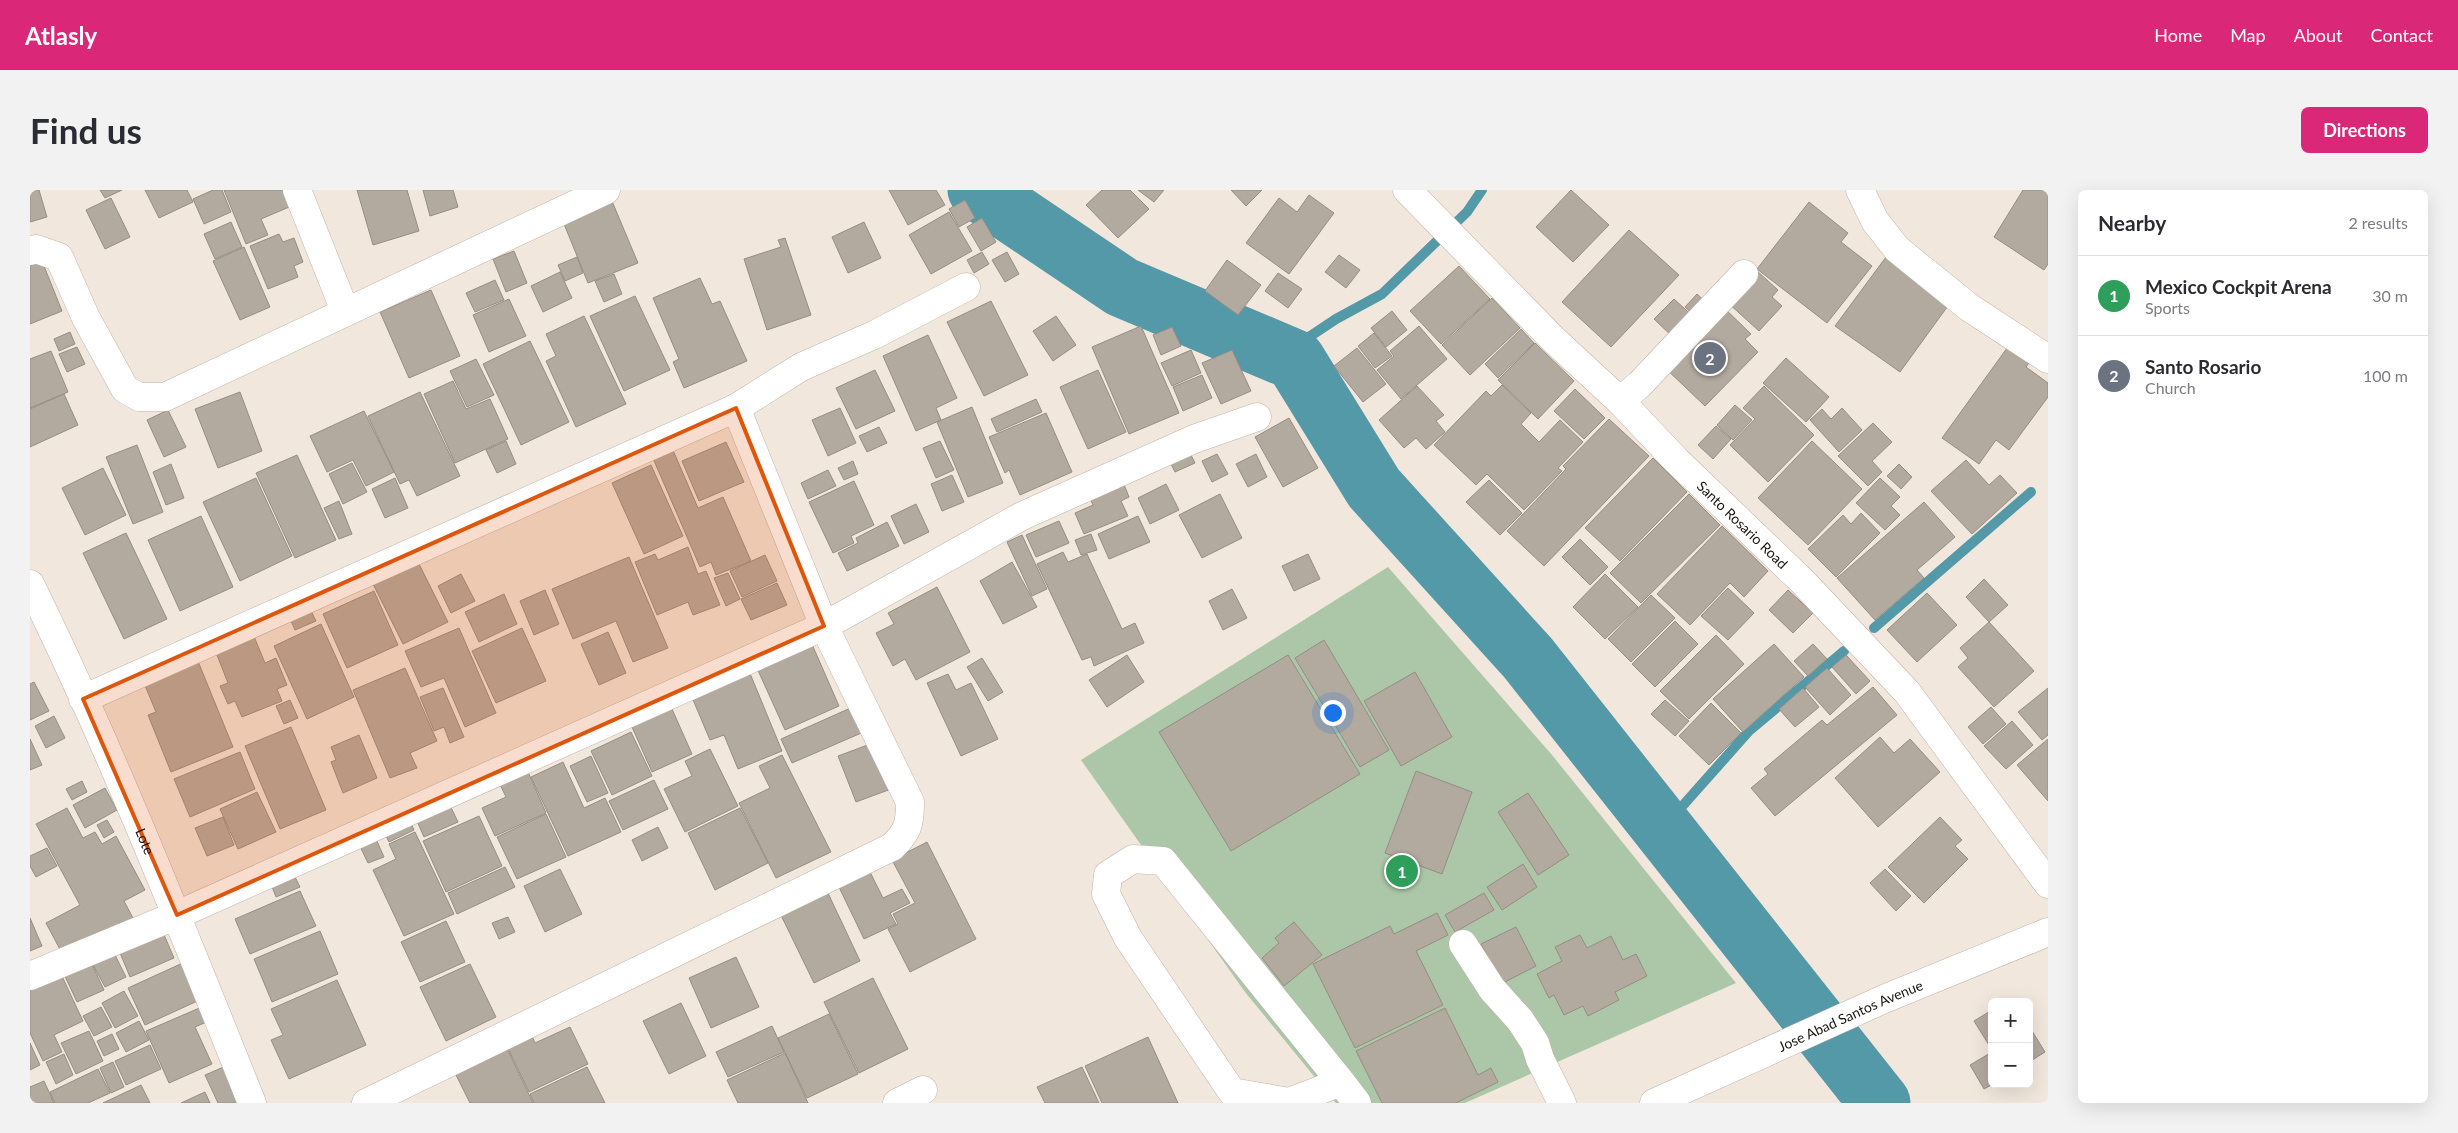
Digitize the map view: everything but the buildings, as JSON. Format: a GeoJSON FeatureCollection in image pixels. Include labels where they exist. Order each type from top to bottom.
{"type":"FeatureCollection","features":[{"type":"Feature","properties":{"kind":"main road"},"geometry":{"type":"LineString","coordinates":[[297,190],[345,311]]}},
{"type":"Feature","properties":{"kind":"main road"},"geometry":{"type":"LineString","coordinates":[[30,251],[36,249],[59,257],[86,318],[125,390],[140,398],[165,397],[606,190]]}},
{"type":"Feature","properties":{"kind":"main road"},"geometry":{"type":"LineString","coordinates":[[1860,190],[1875,221],[1897,249],[1970,308],[2048,358]]}},
{"type":"Feature","properties":{"kind":"main road","name":"Santo Rosario Road"},"geometry":{"type":"LineString","coordinates":[[1410,192],[1554,340],[1620,402],[1677,461],[1803,582],[1907,692],[2048,884]]}},
{"type":"Feature","properties":{"kind":"main road"},"geometry":{"type":"LineString","coordinates":[[1620,402],[1640,384],[1744,274]]}},
{"type":"Feature","properties":{"kind":"main road"},"geometry":{"type":"LineString","coordinates":[[84,699],[736,408],[801,367],[874,335],[966,287]]}},
{"type":"Feature","properties":{"kind":"main road"},"geometry":{"type":"LineString","coordinates":[[366,1103],[892,847],[904,835],[910,820],[910,802],[824,626],[736,408]]}},
{"type":"Feature","properties":{"kind":"main road"},"geometry":{"type":"LineString","coordinates":[[30,976],[177,915],[824,626],[1022,516],[1194,439],[1257,417]]}},
{"type":"Feature","properties":{"kind":"main road","name":"Lote"},"geometry":{"type":"LineString","coordinates":[[30,584],[84,699],[177,915],[252,1103]]}},
{"type":"Feature","properties":{"kind":"main road"},"geometry":{"type":"LineString","coordinates":[[1133,860],[1162,861],[1349,1093],[1289,1102],[1232,1092],[1128,938],[1106,894],[1108,875],[1133,860]]}},
{"type":"Feature","properties":{"kind":"main road","name":"Jose Abad Santos Avenue"},"geometry":{"type":"LineString","coordinates":[[1654,1103],[1884,999],[2048,932]]}},
{"type":"Feature","properties":{"kind":"main road"},"geometry":{"type":"LineString","coordinates":[[1464,944],[1492,989],[1520,1020],[1535,1043],[1540,1059],[1562,1103]]}},
{"type":"Feature","properties":{"kind":"main road"},"geometry":{"type":"LineString","coordinates":[[897,1103],[923,1090]]}},
{"type":"Feature","properties":{"kind":"highlighted area"},"geometry":{"type":"Polygon","coordinates":[[[736,408],[824,626],[177,915],[83,699],[736,408]]]}},
{"type":"Feature","properties":{"kind":"green space"},"geometry":{"type":"Polygon","coordinates":[[[1388,567],[1552,755],[1736,983],[1465,1103],[1336,1103],[1245,992],[1081,760],[1388,567]]]}},
{"type":"Feature","properties":{"kind":"waterway"},"geometry":{"type":"LineString","coordinates":[[978,190],[1122,287],[1295,360],[1374,488],[1528,658],[1880,1103]]}},
{"type":"Feature","properties":{"kind":"waterway"},"geometry":{"type":"LineString","coordinates":[[1295,360],[1291,354],[1306,339],[1336,319],[1382,294],[1467,212],[1482,190]]}},
{"type":"Feature","properties":{"kind":"waterway"},"geometry":{"type":"LineString","coordinates":[[1874,628],[2031,492]]}},
{"type":"Feature","properties":{"kind":"waterway"},"geometry":{"type":"LineString","coordinates":[[1662,829],[1749,731],[1844,651]]}},
{"type":"Feature","properties":{"kind":"place","name":"Santo Rosario"},"geometry":{"type":"Point","coordinates":[1710,358]}},
{"type":"Feature","properties":{"kind":"place","name":"Mexico Cockpit Arena"},"geometry":{"type":"Point","coordinates":[1402,871]}}]}
